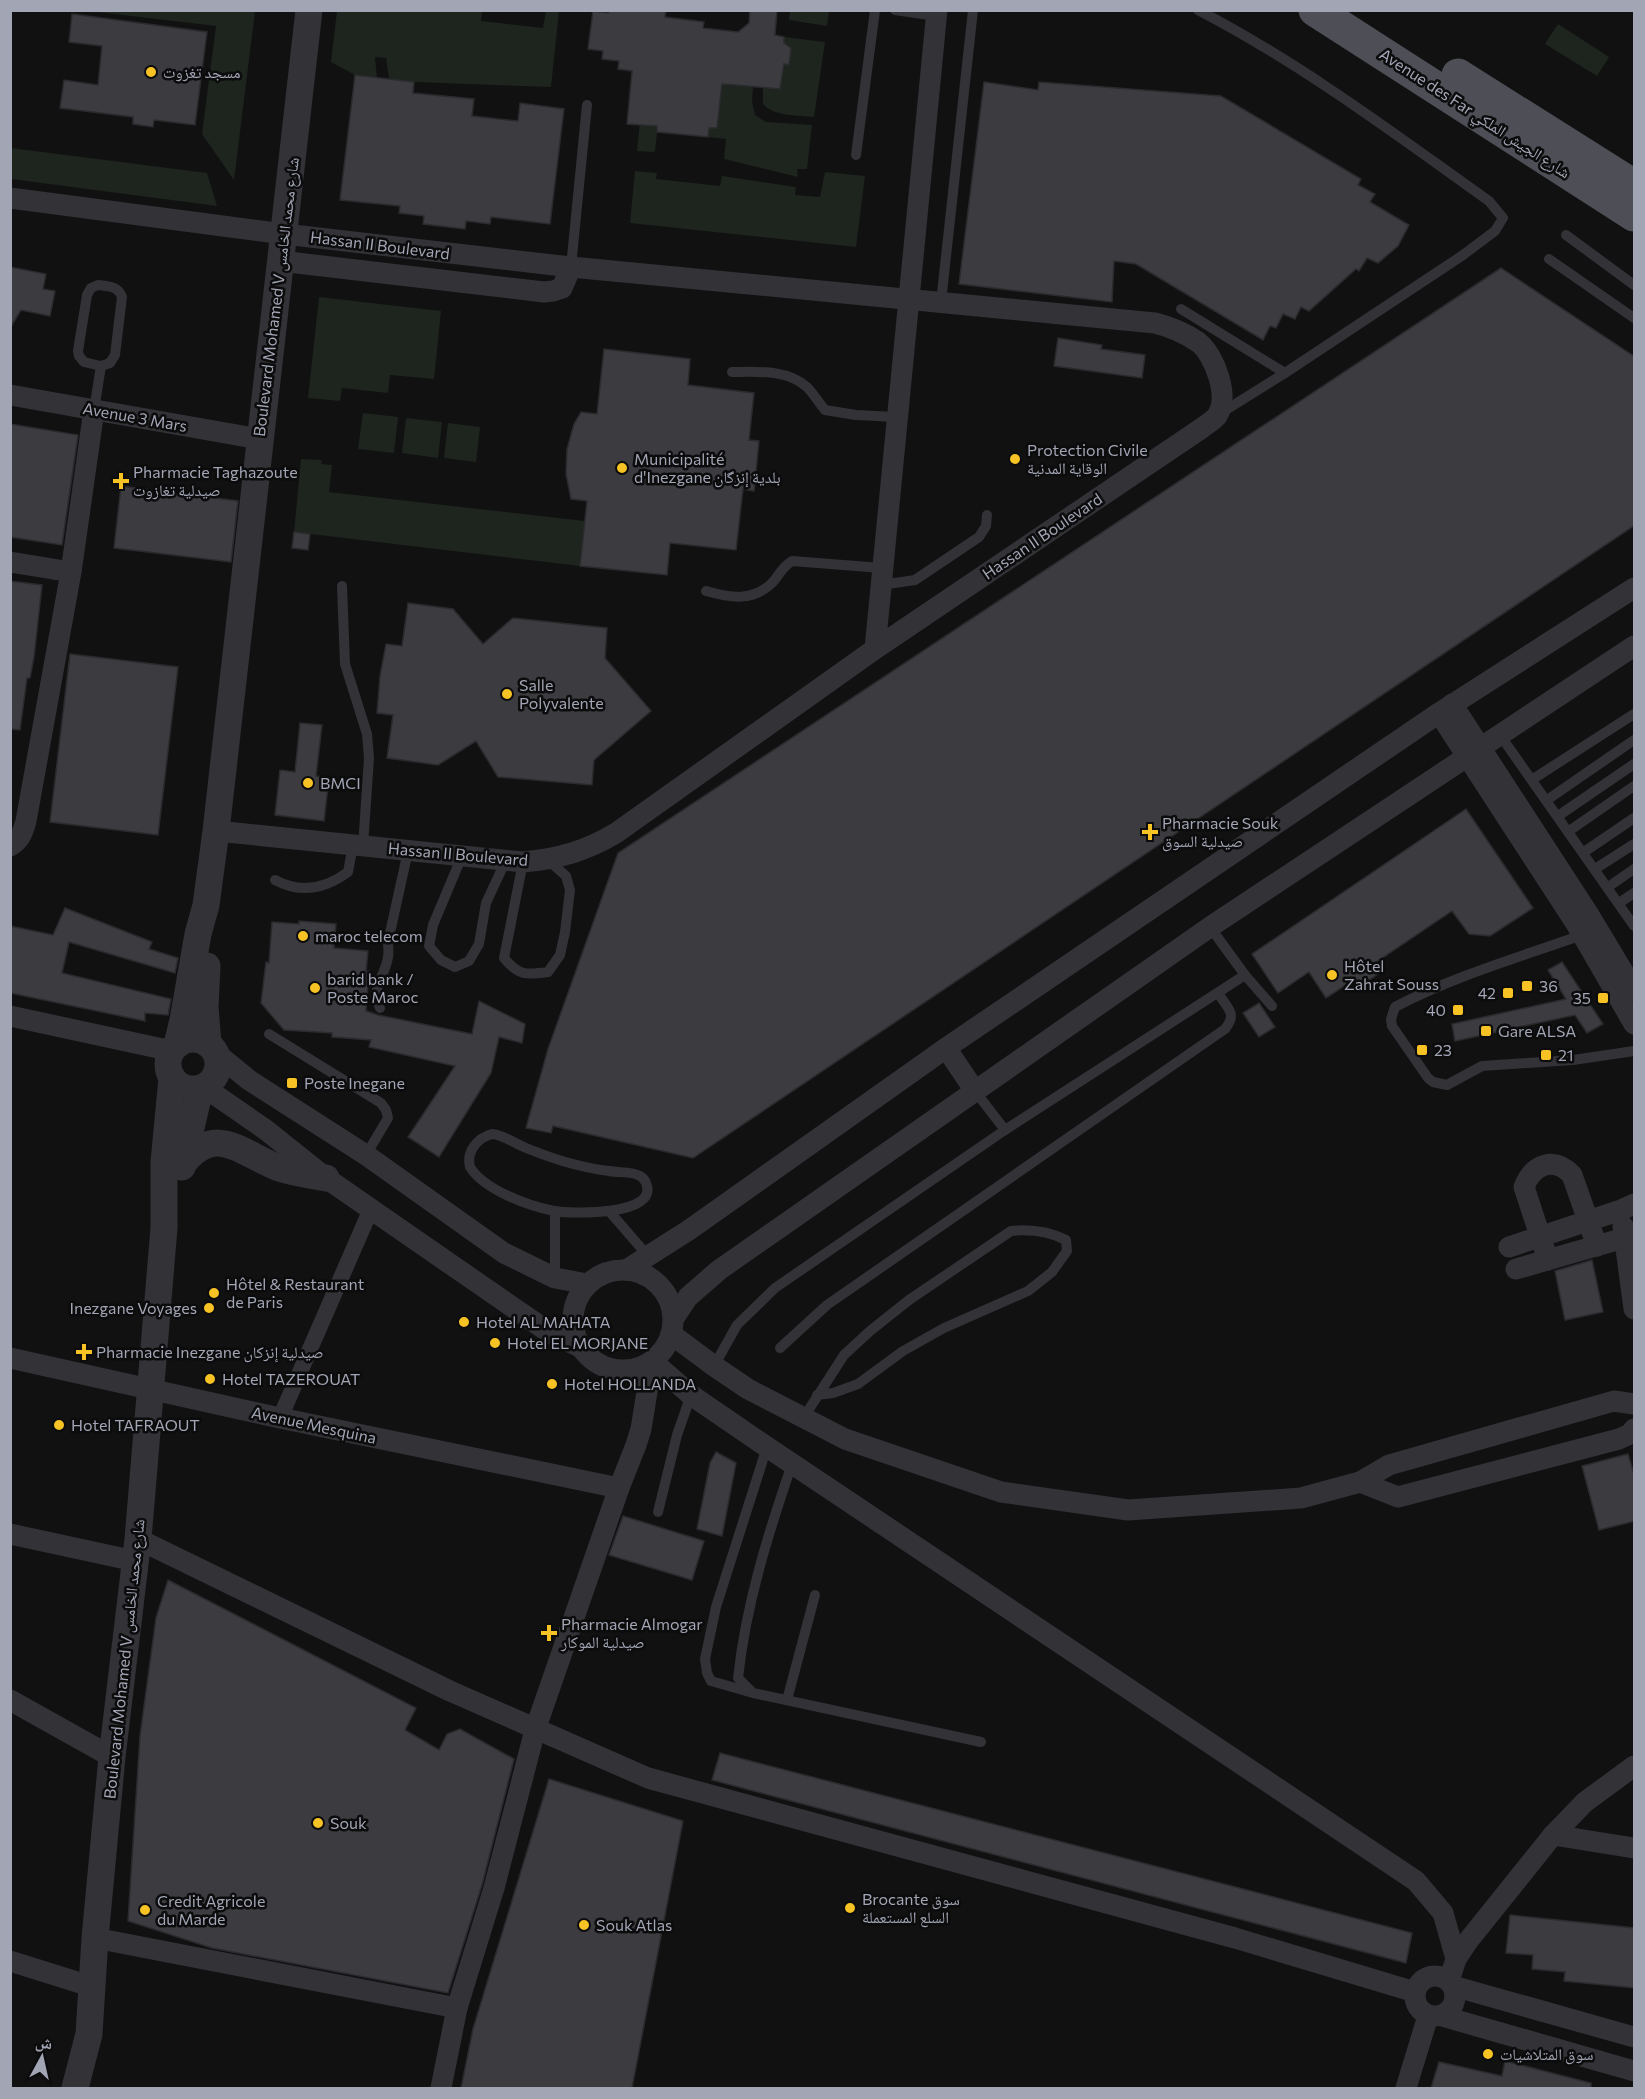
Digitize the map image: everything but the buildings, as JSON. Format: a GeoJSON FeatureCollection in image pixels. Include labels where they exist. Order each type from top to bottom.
{"type":"FeatureCollection","features":[{"type":"Feature","properties":{"kind":"main road","name":"Avenue des Far شارع الجيش الملكي"},"geometry":{"type":"LineString","coordinates":[[1315,10],[1635,215]]}},
{"type":"Feature","properties":{"kind":"main road","name":"Avenue des Far شارع الجيش الملكي"},"geometry":{"type":"LineString","coordinates":[[1355,10],[1635,186]]}},
{"type":"Feature","properties":{"kind":"street","name":"Boulevard Mohamed V شارع محمد الخامس"},"geometry":{"type":"LineString","coordinates":[[174,1048],[187,1002],[198,934],[206,905],[216,831],[309,10]]}},
{"type":"Feature","properties":{"kind":"street"},"geometry":{"type":"LineString","coordinates":[[875,649],[937,13]]}},
{"type":"Feature","properties":{"kind":"street","name":"Hassan II Boulevard"},"geometry":{"type":"LineString","coordinates":[[10,198],[284,234],[571,267],[1155,323],[1171,328],[1200,344],[1210,356],[1221,384],[1222,399],[1218,415],[1202,428],[875,649],[616,833],[580,851],[548,860],[514,861],[216,831]]}},
{"type":"Feature","properties":{"kind":"street","name":"Hassan II Boulevard"},"geometry":{"type":"LineString","coordinates":[[280,261],[544,292],[562,288],[571,267]]}},
{"type":"Feature","properties":{"kind":"street","name":"Avenue 3 Mars"},"geometry":{"type":"LineString","coordinates":[[10,395],[260,439]]}},
{"type":"Feature","properties":{"kind":"street"},"geometry":{"type":"LineString","coordinates":[[10,846],[15,844],[23,834],[26,821],[71,572],[94,410]]}},
{"type":"Feature","properties":{"kind":"street"},"geometry":{"type":"LineString","coordinates":[[10,562],[71,572]]}},
{"type":"Feature","properties":{"kind":"street"},"geometry":{"type":"LineString","coordinates":[[626,1270],[689,1230],[946,1048],[1445,709],[1635,588]]}},
{"type":"Feature","properties":{"kind":"street"},"geometry":{"type":"LineString","coordinates":[[1635,646],[1210,927],[719,1270],[688,1297],[672,1326],[664,1350],[652,1361],[637,1369],[621,1370],[605,1367],[591,1359],[580,1347],[573,1332],[572,1314],[577,1298],[587,1284],[598,1276],[612,1271],[626,1270],[647,1276],[663,1290],[670,1303],[672,1326],[714,1366],[748,1389],[845,1438],[1001,1492],[1128,1510],[1301,1498],[1360,1482],[1389,1465],[1614,1401],[1635,1404]]}},
{"type":"Feature","properties":{"kind":"street"},"geometry":{"type":"LineString","coordinates":[[1445,709],[1582,924],[1635,1024]]}},
{"type":"Feature","properties":{"kind":"street","name":"Boulevard Mohamed V شارع محمد الخامس"},"geometry":{"type":"LineString","coordinates":[[206,905],[208,935],[206,1007],[213,1049]]}},
{"type":"Feature","properties":{"kind":"street"},"geometry":{"type":"LineString","coordinates":[[1582,924],[1635,990]]}},
{"type":"Feature","properties":{"kind":"street"},"geometry":{"type":"LineString","coordinates":[[10,1016],[174,1048]]}},
{"type":"Feature","properties":{"kind":"street"},"geometry":{"type":"LineString","coordinates":[[580,1347],[550,1333],[326,1178],[266,1131],[202,1088],[184,1088],[172,1078],[168,1069],[168,1060],[174,1048],[184,1040],[201,1040],[258,1086],[366,1155],[504,1253],[555,1278],[587,1284]]}},
{"type":"Feature","properties":{"kind":"street"},"geometry":{"type":"LineString","coordinates":[[946,1048],[975,1091]]}},
{"type":"Feature","properties":{"kind":"street"},"geometry":{"type":"LineString","coordinates":[[202,1088],[215,1076],[218,1069],[213,1049]]}},
{"type":"Feature","properties":{"kind":"street","name":"Boulevard Mohamed V شارع محمد الخامس"},"geometry":{"type":"LineString","coordinates":[[75,2088],[89,2034],[95,1938],[112,1757],[136,1550],[164,1228],[164,1162],[172,1078]]}},
{"type":"Feature","properties":{"kind":"street","name":"Boulevard Mohamed V شارع محمد الخامس"},"geometry":{"type":"LineString","coordinates":[[164,1228],[202,1088]]}},
{"type":"Feature","properties":{"kind":"street"},"geometry":{"type":"LineString","coordinates":[[183,1164],[193,1152],[206,1144],[221,1142],[236,1146],[282,1169],[326,1178]]}},
{"type":"Feature","properties":{"kind":"street"},"geometry":{"type":"LineString","coordinates":[[1548,1260],[1524,1187],[1528,1176],[1541,1166],[1565,1167],[1572,1175],[1597,1246]]}},
{"type":"Feature","properties":{"kind":"street"},"geometry":{"type":"LineString","coordinates":[[1509,1247],[1628,1207],[1635,1309]]}},
{"type":"Feature","properties":{"kind":"street"},"geometry":{"type":"LineString","coordinates":[[280,1418],[371,1209]]}},
{"type":"Feature","properties":{"kind":"street"},"geometry":{"type":"LineString","coordinates":[[1516,1269],[1629,1236]]}},
{"type":"Feature","properties":{"kind":"street","name":"Avenue Mesquina"},"geometry":{"type":"LineString","coordinates":[[10,1358],[280,1418],[619,1488]]}},
{"type":"Feature","properties":{"kind":"street"},"geometry":{"type":"LineString","coordinates":[[652,1361],[691,1395],[767,1447],[1416,1881],[1443,1913],[1456,1959]]}},
{"type":"Feature","properties":{"kind":"street"},"geometry":{"type":"LineString","coordinates":[[441,2088],[457,2008],[494,1888],[536,1730],[641,1429],[652,1361]]}},
{"type":"Feature","properties":{"kind":"street"},"geometry":{"type":"LineString","coordinates":[[1360,1482],[1398,1497],[1619,1439],[1635,1429]]}},
{"type":"Feature","properties":{"kind":"street"},"geometry":{"type":"LineString","coordinates":[[10,1534],[136,1550],[648,1778],[1234,1938],[1415,1992]]}},
{"type":"Feature","properties":{"kind":"street"},"geometry":{"type":"LineString","coordinates":[[10,1700],[112,1757]]}},
{"type":"Feature","properties":{"kind":"street"},"geometry":{"type":"LineString","coordinates":[[1406,2088],[1435,2016],[1450,2011],[1455,2003],[1456,1995],[1451,1984],[1456,1959],[1475,1932],[1553,1835],[1585,1802],[1635,1766]]}},
{"type":"Feature","properties":{"kind":"street"},"geometry":{"type":"LineString","coordinates":[[1553,1835],[1635,1848]]}},
{"type":"Feature","properties":{"kind":"street"},"geometry":{"type":"LineString","coordinates":[[95,1938],[457,2008]]}},
{"type":"Feature","properties":{"kind":"street"},"geometry":{"type":"LineString","coordinates":[[10,1962],[93,1987]]}},
{"type":"Feature","properties":{"kind":"street"},"geometry":{"type":"LineString","coordinates":[[1635,2037],[1451,1984],[1436,1976],[1422,1980],[1415,1992],[1417,2007],[1435,2016],[1635,2071]]}},
{"type":"Feature","properties":{"kind":"lane"},"geometry":{"type":"LineString","coordinates":[[856,155],[875,10]]}},
{"type":"Feature","properties":{"kind":"lane"},"geometry":{"type":"LineString","coordinates":[[895,10],[937,13]]}},
{"type":"Feature","properties":{"kind":"lane"},"geometry":{"type":"LineString","coordinates":[[941,302],[974,10]]}},
{"type":"Feature","properties":{"kind":"lane"},"geometry":{"type":"LineString","coordinates":[[1198,10],[1250,37],[1359,108],[1489,201],[1503,218],[1495,231],[1463,255],[1218,415]]}},
{"type":"Feature","properties":{"kind":"lane"},"geometry":{"type":"LineString","coordinates":[[571,267],[587,105]]}},
{"type":"Feature","properties":{"kind":"lane"},"geometry":{"type":"LineString","coordinates":[[1566,235],[1635,285]]}},
{"type":"Feature","properties":{"kind":"lane"},"geometry":{"type":"LineString","coordinates":[[1549,259],[1635,318]]}},
{"type":"Feature","properties":{"kind":"lane"},"geometry":{"type":"LineString","coordinates":[[98,285],[114,287],[122,297],[115,356],[110,363],[101,366],[84,362],[78,351],[87,295],[90,288],[98,285]]}},
{"type":"Feature","properties":{"kind":"lane"},"geometry":{"type":"LineString","coordinates":[[1181,309],[1285,373]]}},
{"type":"Feature","properties":{"kind":"lane"},"geometry":{"type":"LineString","coordinates":[[94,410],[101,366]]}},
{"type":"Feature","properties":{"kind":"lane"},"geometry":{"type":"LineString","coordinates":[[732,372],[761,371],[787,374],[807,387],[825,410],[856,415],[896,417]]}},
{"type":"Feature","properties":{"kind":"lane"},"geometry":{"type":"LineString","coordinates":[[706,591],[731,598],[751,597],[773,582],[783,567],[792,561],[915,580],[979,537],[986,526],[987,515]]}},
{"type":"Feature","properties":{"kind":"lane"},"geometry":{"type":"LineString","coordinates":[[274,879],[283,884],[319,888],[334,882],[348,872],[358,845],[369,758],[367,734],[345,664],[342,586]]}},
{"type":"Feature","properties":{"kind":"lane"},"geometry":{"type":"LineString","coordinates":[[1533,779],[1635,714]]}},
{"type":"Feature","properties":{"kind":"lane"},"geometry":{"type":"LineString","coordinates":[[1500,735],[1634,922]]}},
{"type":"Feature","properties":{"kind":"lane"},"geometry":{"type":"LineString","coordinates":[[1547,800],[1635,740]]}},
{"type":"Feature","properties":{"kind":"lane"},"geometry":{"type":"LineString","coordinates":[[1558,816],[1635,764]]}},
{"type":"Feature","properties":{"kind":"lane"},"geometry":{"type":"LineString","coordinates":[[1569,831],[1635,786]]}},
{"type":"Feature","properties":{"kind":"lane"},"geometry":{"type":"LineString","coordinates":[[1584,852],[1635,818]]}},
{"type":"Feature","properties":{"kind":"lane"},"geometry":{"type":"LineString","coordinates":[[1595,869],[1635,844]]}},
{"type":"Feature","properties":{"kind":"lane"},"geometry":{"type":"LineString","coordinates":[[380,1008],[375,997],[388,958],[388,942],[408,851]]}},
{"type":"Feature","properties":{"kind":"lane"},"geometry":{"type":"LineString","coordinates":[[462,856],[434,925],[429,946],[441,960],[455,967],[469,961],[479,944],[486,903],[514,861]]}},
{"type":"Feature","properties":{"kind":"lane"},"geometry":{"type":"LineString","coordinates":[[514,861],[504,958],[512,967],[528,975],[548,972],[560,955],[565,932],[570,890],[566,876],[548,860]]}},
{"type":"Feature","properties":{"kind":"lane"},"geometry":{"type":"LineString","coordinates":[[1608,887],[1635,868]]}},
{"type":"Feature","properties":{"kind":"lane"},"geometry":{"type":"LineString","coordinates":[[1619,903],[1635,893]]}},
{"type":"Feature","properties":{"kind":"lane"},"geometry":{"type":"LineString","coordinates":[[1582,924],[1395,1007],[1391,1018],[1392,1026],[1428,1078],[1447,1085],[1482,1066],[1573,1060],[1635,1051]]}},
{"type":"Feature","properties":{"kind":"lane"},"geometry":{"type":"LineString","coordinates":[[1210,927],[1245,975],[1272,1006]]}},
{"type":"Feature","properties":{"kind":"lane"},"geometry":{"type":"LineString","coordinates":[[714,1366],[737,1325],[776,1288],[1005,1130],[1245,975]]}},
{"type":"Feature","properties":{"kind":"lane"},"geometry":{"type":"LineString","coordinates":[[780,1348],[827,1305],[1225,1029],[1232,1021],[1232,1015],[1218,993]]}},
{"type":"Feature","properties":{"kind":"lane"},"geometry":{"type":"LineString","coordinates":[[269,1034],[381,1103],[388,1118],[366,1155]]}},
{"type":"Feature","properties":{"kind":"lane"},"geometry":{"type":"LineString","coordinates":[[975,1091],[1005,1130]]}},
{"type":"Feature","properties":{"kind":"lane"},"geometry":{"type":"LineString","coordinates":[[492,1134],[566,1162],[609,1171],[638,1174],[644,1179],[648,1186],[643,1200],[609,1211],[591,1213],[555,1211],[511,1197],[473,1172],[469,1157],[479,1140],[492,1134]]}},
{"type":"Feature","properties":{"kind":"lane"},"geometry":{"type":"LineString","coordinates":[[555,1211],[555,1278]]}},
{"type":"Feature","properties":{"kind":"lane"},"geometry":{"type":"LineString","coordinates":[[609,1211],[648,1256]]}},
{"type":"Feature","properties":{"kind":"lane"},"geometry":{"type":"LineString","coordinates":[[804,1417],[817,1395],[844,1355],[909,1299],[1011,1231],[1029,1229],[1051,1233],[1066,1240],[1067,1251],[1052,1272],[1028,1291],[944,1328],[903,1351],[858,1384],[833,1394],[817,1395]]}},
{"type":"Feature","properties":{"kind":"lane"},"geometry":{"type":"LineString","coordinates":[[658,1512],[677,1435],[691,1395]]}},
{"type":"Feature","properties":{"kind":"lane"},"geometry":{"type":"LineString","coordinates":[[767,1447],[716,1607],[705,1659],[711,1681],[753,1693],[981,1742]]}},
{"type":"Feature","properties":{"kind":"lane"},"geometry":{"type":"LineString","coordinates":[[753,1693],[738,1678],[742,1643],[773,1520],[792,1464]]}},
{"type":"Feature","properties":{"kind":"lane"},"geometry":{"type":"LineString","coordinates":[[786,1700],[815,1595]]}},
{"type":"Feature","properties":{"kind":"shaded area"},"geometry":{"type":"Polygon","coordinates":[[[89,11],[255,11],[234,180],[202,134],[216,26],[89,11]]]}},
{"type":"Feature","properties":{"kind":"shaded area"},"geometry":{"type":"Polygon","coordinates":[[[337,11],[482,11],[481,21],[543,28],[546,11],[559,11],[551,87],[389,79],[386,58],[375,57],[377,78],[355,75],[331,62],[337,11]]]}},
{"type":"Feature","properties":{"kind":"shaded area"},"geometry":{"type":"Polygon","coordinates":[[[790,11],[829,11],[827,26],[789,20],[790,11]]]}},
{"type":"Feature","properties":{"kind":"shaded area"},"geometry":{"type":"Polygon","coordinates":[[[1558,24],[1609,57],[1597,76],[1545,44],[1558,24]]]}},
{"type":"Feature","properties":{"kind":"shaded area"},"geometry":{"type":"Polygon","coordinates":[[[784,37],[825,42],[814,117],[780,113],[763,104],[763,88],[780,89],[784,64],[789,65],[791,48],[784,43],[784,37]]]}},
{"type":"Feature","properties":{"kind":"shaded area"},"geometry":{"type":"Polygon","coordinates":[[[732,56],[729,85],[753,87],[752,101],[755,115],[766,122],[812,125],[807,169],[797,169],[798,177],[724,159],[726,139],[708,137],[709,128],[717,128],[724,66],[732,56]]]}},
{"type":"Feature","properties":{"kind":"shaded area"},"geometry":{"type":"Polygon","coordinates":[[[645,73],[658,122],[655,152],[637,151],[645,73]]]}},
{"type":"Feature","properties":{"kind":"shaded area"},"geometry":{"type":"Polygon","coordinates":[[[11,148],[207,173],[217,206],[11,179],[11,148]]]}},
{"type":"Feature","properties":{"kind":"shaded area"},"geometry":{"type":"Polygon","coordinates":[[[635,171],[657,173],[656,179],[720,186],[722,176],[796,187],[795,195],[820,197],[825,172],[865,176],[856,247],[630,223],[635,171]]]}},
{"type":"Feature","properties":{"kind":"shaded area"},"geometry":{"type":"Polygon","coordinates":[[[319,297],[441,311],[434,379],[390,375],[388,393],[342,388],[340,401],[308,398],[319,297]]]}},
{"type":"Feature","properties":{"kind":"shaded area"},"geometry":{"type":"Polygon","coordinates":[[[363,413],[398,417],[394,453],[358,449],[363,413]]]}},
{"type":"Feature","properties":{"kind":"shaded area"},"geometry":{"type":"Polygon","coordinates":[[[406,418],[442,422],[438,458],[402,453],[406,418]]]}},
{"type":"Feature","properties":{"kind":"shaded area"},"geometry":{"type":"Polygon","coordinates":[[[448,423],[480,427],[476,462],[444,458],[448,423]]]}},
{"type":"Feature","properties":{"kind":"shaded area"},"geometry":{"type":"Polygon","coordinates":[[[301,459],[322,460],[321,464],[332,465],[329,492],[585,521],[580,566],[294,532],[301,459]]]}},
{"type":"Feature","properties":{"kind":"place","name":"مسجد تغزوت"},"geometry":{"type":"Point","coordinates":[151,72]}},
{"type":"Feature","properties":{"kind":"place","name":"Protection Civile الوقاية المدنية"},"geometry":{"type":"Point","coordinates":[1015,459]}},
{"type":"Feature","properties":{"kind":"place","name":"Municipalité d'Inezgane بلدية إنزگان"},"geometry":{"type":"Point","coordinates":[622,468]}},
{"type":"Feature","properties":{"kind":"place","name":"Pharmacie Taghazoute صيدلية تغازوت"},"geometry":{"type":"Point","coordinates":[121,481]}},
{"type":"Feature","properties":{"kind":"place","name":"Salle Polyvalente"},"geometry":{"type":"Point","coordinates":[507,694]}},
{"type":"Feature","properties":{"kind":"place","name":"BMCI"},"geometry":{"type":"Point","coordinates":[308,783]}},
{"type":"Feature","properties":{"kind":"place","name":"Pharmacie Souk صيدلية السوق"},"geometry":{"type":"Point","coordinates":[1150,832]}},
{"type":"Feature","properties":{"kind":"place","name":"maroc telecom"},"geometry":{"type":"Point","coordinates":[303,936]}},
{"type":"Feature","properties":{"kind":"place","name":"Hôtel Zahrat Souss"},"geometry":{"type":"Point","coordinates":[1332,975]}},
{"type":"Feature","properties":{"kind":"place","name":"36"},"geometry":{"type":"Point","coordinates":[1527,986]}},
{"type":"Feature","properties":{"kind":"place","name":"barid bank / Poste Maroc"},"geometry":{"type":"Point","coordinates":[315,988]}},
{"type":"Feature","properties":{"kind":"place","name":"42"},"geometry":{"type":"Point","coordinates":[1508,993]}},
{"type":"Feature","properties":{"kind":"place","name":"35"},"geometry":{"type":"Point","coordinates":[1603,998]}},
{"type":"Feature","properties":{"kind":"place","name":"40"},"geometry":{"type":"Point","coordinates":[1458,1010]}},
{"type":"Feature","properties":{"kind":"place","name":"Gare ALSA"},"geometry":{"type":"Point","coordinates":[1486,1031]}},
{"type":"Feature","properties":{"kind":"place","name":"23"},"geometry":{"type":"Point","coordinates":[1422,1050]}},
{"type":"Feature","properties":{"kind":"place","name":"21"},"geometry":{"type":"Point","coordinates":[1546,1055]}},
{"type":"Feature","properties":{"kind":"place","name":"Poste Inegane"},"geometry":{"type":"Point","coordinates":[292,1083]}},
{"type":"Feature","properties":{"kind":"place","name":"Hôtel & Restaurant de Paris"},"geometry":{"type":"Point","coordinates":[214,1293]}},
{"type":"Feature","properties":{"kind":"place","name":"Inezgane Voyages"},"geometry":{"type":"Point","coordinates":[209,1308]}},
{"type":"Feature","properties":{"kind":"place","name":"Hotel AL MAHATA"},"geometry":{"type":"Point","coordinates":[464,1322]}},
{"type":"Feature","properties":{"kind":"place","name":"Hotel EL MORJANE"},"geometry":{"type":"Point","coordinates":[495,1343]}},
{"type":"Feature","properties":{"kind":"place","name":"Pharmacie Inezgane صيدلية إنزكان"},"geometry":{"type":"Point","coordinates":[84,1352]}},
{"type":"Feature","properties":{"kind":"place","name":"Hotel TAZEROUAT"},"geometry":{"type":"Point","coordinates":[210,1379]}},
{"type":"Feature","properties":{"kind":"place","name":"Hotel HOLLANDA"},"geometry":{"type":"Point","coordinates":[552,1384]}},
{"type":"Feature","properties":{"kind":"place","name":"Hotel TAFRAOUT"},"geometry":{"type":"Point","coordinates":[59,1425]}},
{"type":"Feature","properties":{"kind":"place","name":"Pharmacie Almogar صيدلية الموكار"},"geometry":{"type":"Point","coordinates":[549,1633]}},
{"type":"Feature","properties":{"kind":"place","name":"Souk"},"geometry":{"type":"Point","coordinates":[318,1823]}},
{"type":"Feature","properties":{"kind":"place","name":"Brocante سوق السلع المستعملة"},"geometry":{"type":"Point","coordinates":[850,1908]}},
{"type":"Feature","properties":{"kind":"place","name":"Credit Agricole du Marde"},"geometry":{"type":"Point","coordinates":[145,1910]}},
{"type":"Feature","properties":{"kind":"place","name":"Souk Atlas"},"geometry":{"type":"Point","coordinates":[584,1925]}},
{"type":"Feature","properties":{"kind":"place","name":"سوق المتلاشيات"},"geometry":{"type":"Point","coordinates":[1488,2054]}}]}
